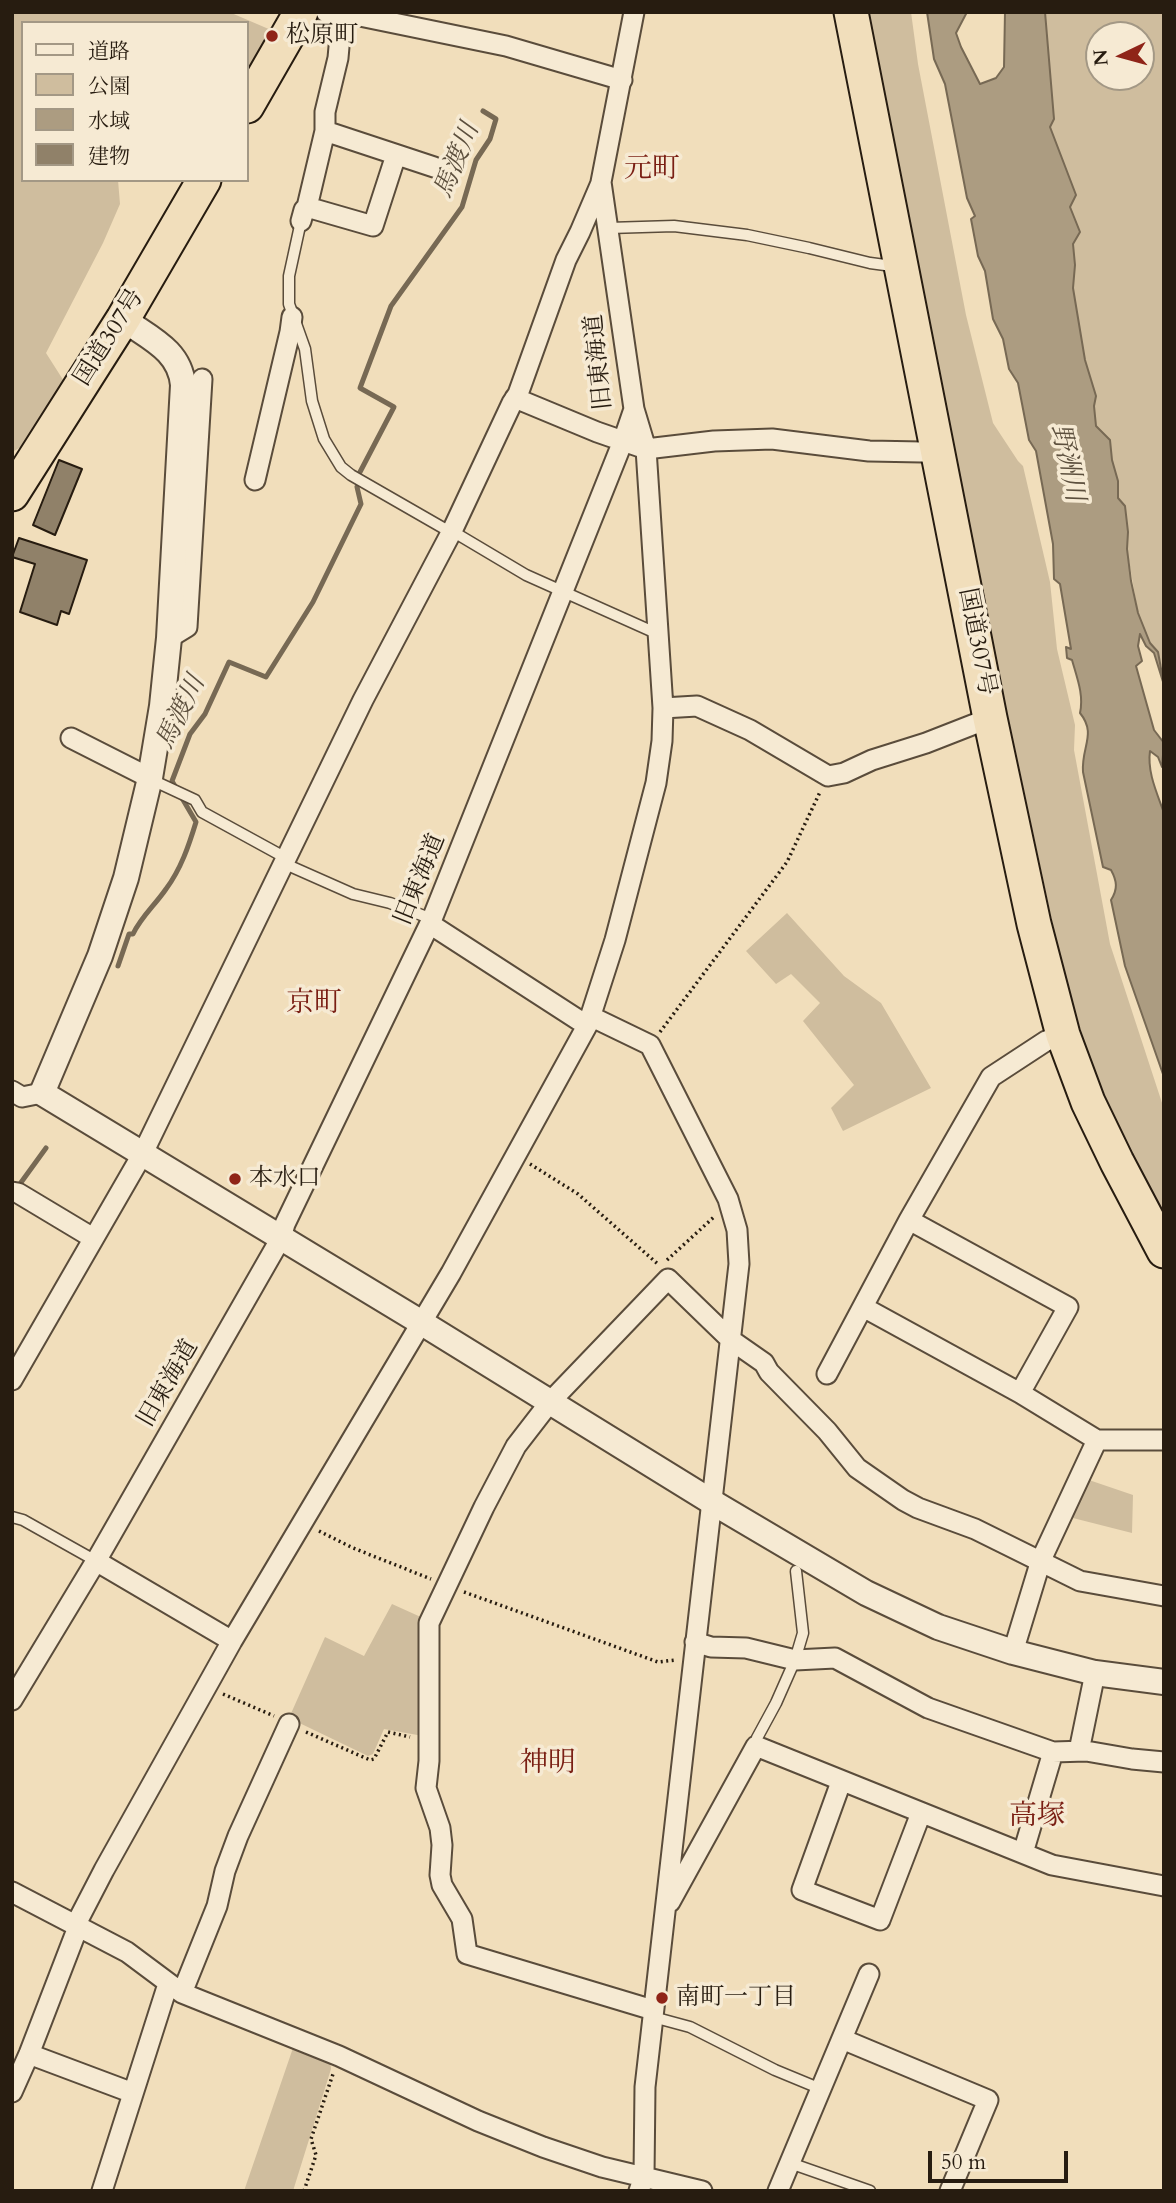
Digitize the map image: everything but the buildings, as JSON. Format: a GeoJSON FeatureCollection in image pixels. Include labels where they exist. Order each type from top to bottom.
{"type":"FeatureCollection","features":[{"type":"Feature","properties":{"kind":"highway"},"geometry":{"type":"LineString","coordinates":[[248,104],[302,12]]}},
{"type":"Feature","properties":{"kind":"highway","name":"国道307号"},"geometry":{"type":"LineString","coordinates":[[851,12],[990,718],[1034,924],[1063,1035],[1088,1102],[1164,1251]]}},
{"type":"Feature","properties":{"kind":"highway","name":"国道307号"},"geometry":{"type":"LineString","coordinates":[[12,494],[123,319],[203,182]]}},
{"type":"Feature","properties":{"kind":"street","name":"旧東海道"},"geometry":{"type":"LineString","coordinates":[[12,1700],[96,1561],[281,1238],[285,1224],[431,922],[623,442],[634,409],[601,182],[634,12]]}},
{"type":"Feature","properties":{"kind":"street"},"geometry":{"type":"LineString","coordinates":[[396,155],[373,226],[304,214],[325,131],[325,112],[338,58],[334,13],[506,46],[622,80]]}},
{"type":"Feature","properties":{"kind":"street"},"geometry":{"type":"LineString","coordinates":[[325,131],[434,167]]}},
{"type":"Feature","properties":{"kind":"street"},"geometry":{"type":"LineString","coordinates":[[12,1380],[143,1153],[363,700],[452,531],[518,394],[566,260],[601,182]]}},
{"type":"Feature","properties":{"kind":"street"},"geometry":{"type":"LineString","coordinates":[[255,480],[292,317]]}},
{"type":"Feature","properties":{"kind":"street"},"geometry":{"type":"LineString","coordinates":[[42,1093],[100,956],[160,783],[162,706],[169,638],[183,385],[181,371],[170,353],[123,319]]}},
{"type":"Feature","properties":{"kind":"street"},"geometry":{"type":"LineString","coordinates":[[169,638],[187,627],[202,379]]}},
{"type":"Feature","properties":{"kind":"street"},"geometry":{"type":"LineString","coordinates":[[515,398],[646,449],[714,441],[772,439],[869,451],[939,450]]}},
{"type":"Feature","properties":{"kind":"street"},"geometry":{"type":"LineString","coordinates":[[12,2092],[29,2054],[76,1927],[110,1858],[232,1641],[422,1322],[517,1156],[589,1020],[614,940],[656,783],[662,741],[663,708],[646,449],[634,409]]}},
{"type":"Feature","properties":{"kind":"street"},"geometry":{"type":"LineString","coordinates":[[663,708],[697,706],[750,730],[828,776],[844,773],[872,760],[990,718]]}},
{"type":"Feature","properties":{"kind":"street"},"geometry":{"type":"LineString","coordinates":[[71,738],[160,783]]}},
{"type":"Feature","properties":{"kind":"street"},"geometry":{"type":"LineString","coordinates":[[431,922],[580,1021],[589,1020],[650,1045],[730,1203],[737,1230],[739,1264],[731,1340],[645,2087],[642,2183]]}},
{"type":"Feature","properties":{"kind":"street"},"geometry":{"type":"LineString","coordinates":[[827,1374],[909,1220],[991,1077],[1046,1041],[1063,1035]]}},
{"type":"Feature","properties":{"kind":"street"},"geometry":{"type":"LineString","coordinates":[[12,1091],[22,1097],[42,1093],[866,1593],[938,1627],[1013,1652],[1095,1673],[1164,1682]]}},
{"type":"Feature","properties":{"kind":"street"},"geometry":{"type":"LineString","coordinates":[[15,1193],[93,1238]]}},
{"type":"Feature","properties":{"kind":"street"},"geometry":{"type":"LineString","coordinates":[[909,1220],[1068,1307],[1020,1393]]}},
{"type":"Feature","properties":{"kind":"street"},"geometry":{"type":"LineString","coordinates":[[653,2014],[467,1954],[462,1919],[442,1885],[440,1828],[426,1788],[430,1741],[429,1623],[508,1458],[550,1402],[664,1273],[731,1340],[764,1363],[769,1373],[827,1431],[858,1468],[903,1500],[975,1529],[1080,1581],[1164,1596]]}},
{"type":"Feature","properties":{"kind":"street"},"geometry":{"type":"LineString","coordinates":[[863,1307],[1020,1393],[1097,1440],[1164,1440]]}},
{"type":"Feature","properties":{"kind":"street"},"geometry":{"type":"LineString","coordinates":[[1013,1652],[1041,1560],[1097,1440]]}},
{"type":"Feature","properties":{"kind":"street"},"geometry":{"type":"LineString","coordinates":[[96,1561],[232,1641]]}},
{"type":"Feature","properties":{"kind":"street"},"geometry":{"type":"LineString","coordinates":[[694,1650],[711,1647],[746,1648],[795,1660],[835,1658],[928,1708],[1053,1752],[1079,1751],[1164,1762]]}},
{"type":"Feature","properties":{"kind":"street"},"geometry":{"type":"LineString","coordinates":[[1079,1751],[1095,1673]]}},
{"type":"Feature","properties":{"kind":"street"},"geometry":{"type":"LineString","coordinates":[[102,2191],[133,2093],[175,1988],[217,1906],[225,1871],[238,1836],[289,1724]]}},
{"type":"Feature","properties":{"kind":"street"},"geometry":{"type":"LineString","coordinates":[[664,1912],[756,1746],[1052,1865],[1164,1886]]}},
{"type":"Feature","properties":{"kind":"street"},"geometry":{"type":"LineString","coordinates":[[1023,1853],[1053,1752]]}},
{"type":"Feature","properties":{"kind":"street"},"geometry":{"type":"LineString","coordinates":[[841,1782],[802,1890],[880,1920],[922,1813]]}},
{"type":"Feature","properties":{"kind":"street"},"geometry":{"type":"LineString","coordinates":[[12,1892],[127,1952],[175,1988],[339,2056],[478,2121],[642,2183],[702,2191]]}},
{"type":"Feature","properties":{"kind":"street"},"geometry":{"type":"LineString","coordinates":[[778,2191],[869,1974]]}},
{"type":"Feature","properties":{"kind":"street"},"geometry":{"type":"LineString","coordinates":[[842,2039],[988,2100],[950,2191]]}},
{"type":"Feature","properties":{"kind":"street"},"geometry":{"type":"LineString","coordinates":[[29,2054],[133,2093]]}},
{"type":"Feature","properties":{"kind":"lane"},"geometry":{"type":"LineString","coordinates":[[304,214],[289,276],[289,304],[305,349],[317,420],[331,453],[341,467],[386,496],[452,531],[526,576],[658,634]]}},
{"type":"Feature","properties":{"kind":"lane"},"geometry":{"type":"LineString","coordinates":[[609,228],[674,226],[747,235],[885,265]]}},
{"type":"Feature","properties":{"kind":"lane"},"geometry":{"type":"LineString","coordinates":[[160,783],[195,800],[202,812],[285,860],[353,894],[390,903],[431,922]]}},
{"type":"Feature","properties":{"kind":"lane"},"geometry":{"type":"LineString","coordinates":[[12,1517],[23,1520],[96,1561]]}},
{"type":"Feature","properties":{"kind":"lane"},"geometry":{"type":"LineString","coordinates":[[756,1746],[757,1738],[795,1660],[803,1633],[796,1571]]}},
{"type":"Feature","properties":{"kind":"lane"},"geometry":{"type":"LineString","coordinates":[[653,2014],[690,2028],[775,2070],[821,2089]]}},
{"type":"Feature","properties":{"kind":"lane"},"geometry":{"type":"LineString","coordinates":[[790,2163],[870,2191]]}},
{"type":"Feature","properties":{"kind":"path"},"geometry":{"type":"LineString","coordinates":[[650,1045],[787,862],[803,823],[828,776]]}},
{"type":"Feature","properties":{"kind":"path"},"geometry":{"type":"LineString","coordinates":[[517,1156],[578,1194],[664,1273],[730,1203]]}},
{"type":"Feature","properties":{"kind":"path"},"geometry":{"type":"LineString","coordinates":[[302,1521],[353,1548],[447,1586],[658,1662],[694,1650]]}},
{"type":"Feature","properties":{"kind":"path"},"geometry":{"type":"LineString","coordinates":[[207,1687],[370,1760],[374,1759],[388,1732],[430,1741]]}},
{"type":"Feature","properties":{"kind":"path"},"geometry":{"type":"LineString","coordinates":[[304,2191],[316,2155],[311,2139],[339,2056]]}},
{"type":"Feature","properties":{"kind":"green space"},"geometry":{"type":"Polygon","coordinates":[[[12,12],[229,12],[271,30],[248,73],[248,21],[21,21],[21,182],[118,182],[120,204],[103,243],[46,353],[67,386],[23,446],[12,452],[12,12]]]}},
{"type":"Feature","properties":{"kind":"green space"},"geometry":{"type":"Polygon","coordinates":[[[865,12],[911,12],[918,64],[966,315],[993,423],[1023,466],[1050,582],[1057,649],[1075,725],[1074,750],[1110,944],[1164,1109],[1164,1217],[1121,1134],[1088,1054],[1063,972],[993,647],[865,12]]]}},
{"type":"Feature","properties":{"kind":"green space"},"geometry":{"type":"Polygon","coordinates":[[[1045,12],[1164,12],[1164,677],[1158,652],[1150,643],[1138,613],[1127,549],[1128,532],[1118,498],[1118,481],[1110,440],[1096,426],[1096,396],[1085,360],[1073,287],[1073,243],[1079,232],[1070,206],[1076,195],[1049,127],[1054,119],[1045,12]]]}},
{"type":"Feature","properties":{"kind":"green space"},"geometry":{"type":"Polygon","coordinates":[[[787,913],[844,976],[881,1003],[931,1088],[843,1131],[831,1108],[854,1085],[803,1021],[820,1003],[791,974],[776,984],[746,951],[787,913]]]}},
{"type":"Feature","properties":{"kind":"green space"},"geometry":{"type":"Polygon","coordinates":[[[1086,1479],[1133,1495],[1132,1533],[1069,1517],[1086,1479]]]}},
{"type":"Feature","properties":{"kind":"green space"},"geometry":{"type":"Polygon","coordinates":[[[392,1604],[423,1618],[423,1736],[384,1729],[373,1754],[368,1756],[289,1718],[325,1637],[364,1656],[392,1604]]]}},
{"type":"Feature","properties":{"kind":"green space"},"geometry":{"type":"Polygon","coordinates":[[[294,2045],[330,2058],[331,2069],[293,2191],[244,2191],[294,2045]]]}},
{"type":"Feature","properties":{"kind":"water","name":"野洲川"},"geometry":{"type":"Polygon","coordinates":[[[927,12],[967,12],[956,33],[980,84],[996,78],[1004,67],[1005,12],[1045,12],[1054,119],[1050,127],[1076,195],[1070,207],[1080,232],[1073,244],[1073,288],[1085,360],[1096,396],[1096,426],[1110,440],[1118,481],[1118,498],[1125,506],[1127,549],[1138,613],[1150,643],[1158,652],[1164,685],[1154,653],[1146,646],[1140,634],[1138,646],[1142,661],[1136,666],[1154,730],[1164,743],[1162,767],[1158,757],[1150,751],[1149,759],[1153,782],[1164,813],[1164,1077],[1125,966],[1111,900],[1116,889],[1115,881],[1111,870],[1103,867],[1083,772],[1088,734],[1080,713],[1081,693],[1076,673],[1072,660],[1067,658],[1066,647],[1071,649],[1060,584],[1054,579],[1053,544],[1036,451],[1029,440],[1018,383],[1009,369],[1003,339],[993,319],[985,271],[978,256],[971,219],[975,216],[967,198],[945,84],[934,59],[927,12]]]}},
{"type":"Feature","properties":{"kind":"waterway","name":"馬渡川"},"geometry":{"type":"LineString","coordinates":[[360,472],[394,407],[360,388],[391,306],[462,207],[476,160],[490,139],[496,119],[483,111]]}},
{"type":"Feature","properties":{"kind":"waterway","name":"馬渡川"},"geometry":{"type":"LineString","coordinates":[[118,966],[129,934],[133,934],[176,873],[196,822],[172,781],[190,734],[205,714],[229,662],[266,677],[313,602],[361,504],[357,487]]}},
{"type":"Feature","properties":{"kind":"waterway","name":"馬渡川"},"geometry":{"type":"LineString","coordinates":[[17,1188],[46,1148]]}},
{"type":"Feature","properties":{"kind":"place","name":"松原町"},"geometry":{"type":"Point","coordinates":[272,36]}},
{"type":"Feature","properties":{"kind":"place","name":"本水口"},"geometry":{"type":"Point","coordinates":[235,1179]}},
{"type":"Feature","properties":{"kind":"place","name":"南町一丁目"},"geometry":{"type":"Point","coordinates":[662,1998]}},
{"type":"Feature","properties":{"kind":"district","name":"元町"},"geometry":{"type":"Point","coordinates":[652,171]}},
{"type":"Feature","properties":{"kind":"district","name":"京町"},"geometry":{"type":"Point","coordinates":[314,1005]}},
{"type":"Feature","properties":{"kind":"district","name":"神明"},"geometry":{"type":"Point","coordinates":[548,1765]}},
{"type":"Feature","properties":{"kind":"district","name":"高塚"},"geometry":{"type":"Point","coordinates":[1037,1818]}}]}
